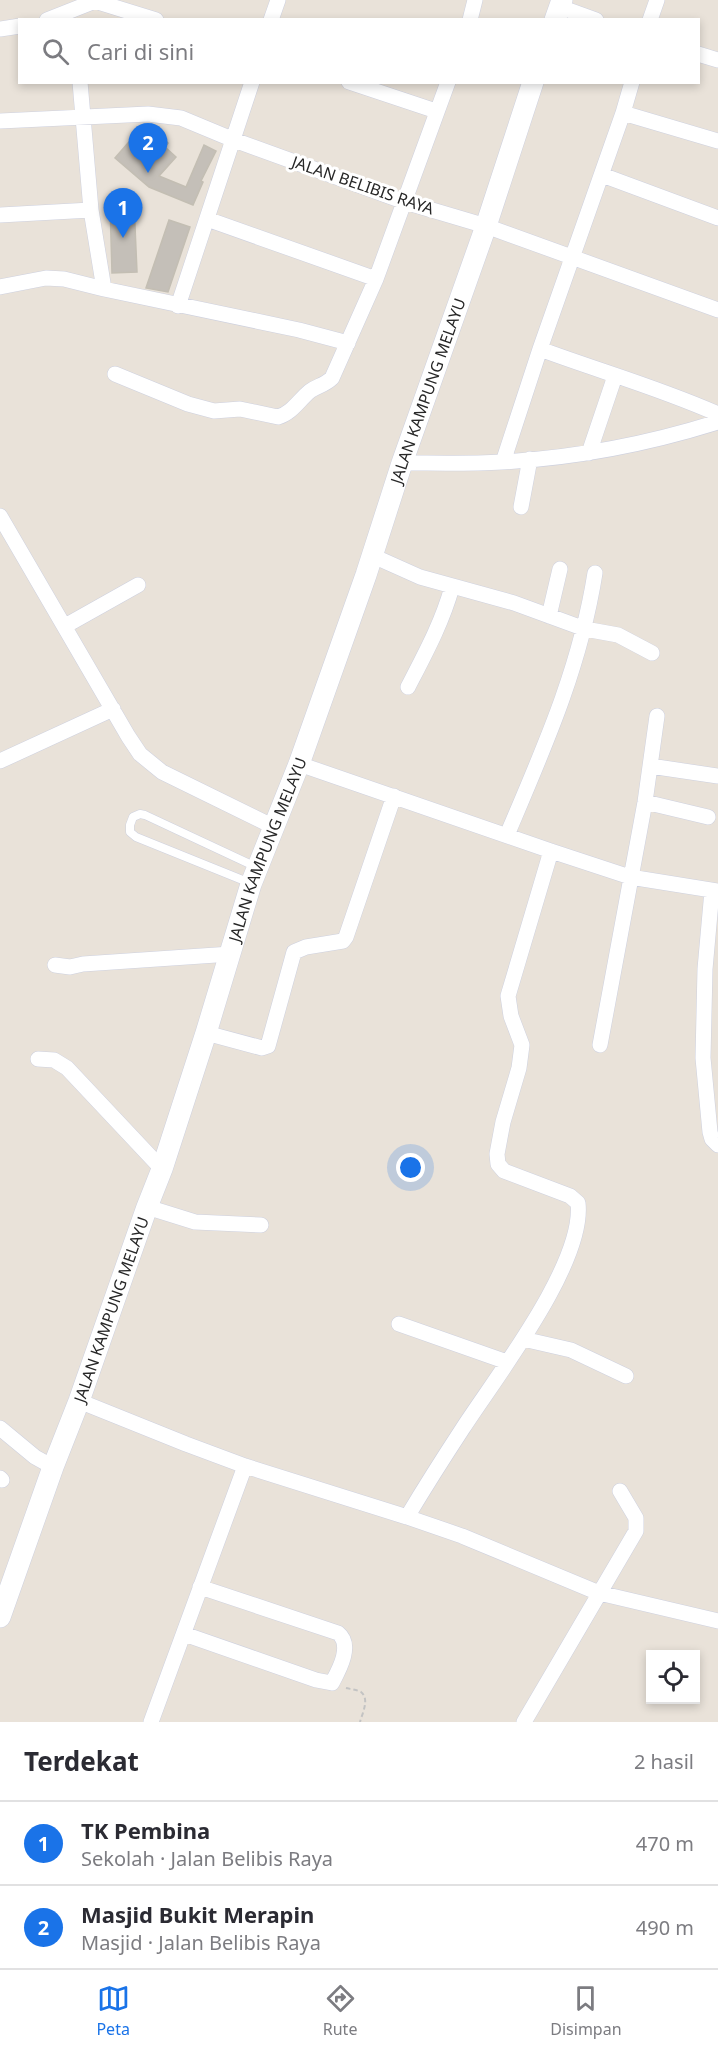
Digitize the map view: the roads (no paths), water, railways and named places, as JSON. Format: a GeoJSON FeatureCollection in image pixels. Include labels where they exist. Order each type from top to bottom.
{"type":"FeatureCollection","features":[{"type":"Feature","properties":{"kind":"main road","name":"JALAN KAMPUNG MELAYU"},"geometry":{"type":"LineString","coordinates":[[0,1617],[162,1169],[254,876],[299,764],[373,556],[402,463],[486,226],[532,84]]}},
{"type":"Feature","properties":{"kind":"street"},"geometry":{"type":"LineString","coordinates":[[273,18],[278,0]]}},
{"type":"Feature","properties":{"kind":"street"},"geometry":{"type":"LineString","coordinates":[[470,18],[475,0]]}},
{"type":"Feature","properties":{"kind":"street"},"geometry":{"type":"LineString","coordinates":[[651,18],[657,0]]}},
{"type":"Feature","properties":{"kind":"street"},"geometry":{"type":"LineString","coordinates":[[55,18],[95,1],[145,18]]}},
{"type":"Feature","properties":{"kind":"street"},"geometry":{"type":"LineString","coordinates":[[559,9],[589,18]]}},
{"type":"Feature","properties":{"kind":"street"},"geometry":{"type":"LineString","coordinates":[[0,29],[18,26]]}},
{"type":"Feature","properties":{"kind":"street"},"geometry":{"type":"LineString","coordinates":[[700,54],[717,56]]}},
{"type":"Feature","properties":{"kind":"street"},"geometry":{"type":"LineString","coordinates":[[80,84],[91,210],[104,289]]}},
{"type":"Feature","properties":{"kind":"street"},"geometry":{"type":"LineString","coordinates":[[178,306],[251,84]]}},
{"type":"Feature","properties":{"kind":"street"},"geometry":{"type":"LineString","coordinates":[[355,84],[436,111]]}},
{"type":"Feature","properties":{"kind":"street"},"geometry":{"type":"LineString","coordinates":[[115,374],[146,388],[214,411],[240,409],[279,417],[284,416],[295,407],[310,391],[326,384],[332,378],[375,279],[447,84]]}},
{"type":"Feature","properties":{"kind":"street"},"geometry":{"type":"LineString","coordinates":[[503,462],[631,84]]}},
{"type":"Feature","properties":{"kind":"street"},"geometry":{"type":"LineString","coordinates":[[623,113],[718,141]]}},
{"type":"Feature","properties":{"kind":"street","name":"JALAN BELIBIS RAYA"},"geometry":{"type":"LineString","coordinates":[[0,121],[148,114],[181,118],[234,140],[405,202],[486,226],[718,310]]}},
{"type":"Feature","properties":{"kind":"street"},"geometry":{"type":"LineString","coordinates":[[602,176],[718,218]]}},
{"type":"Feature","properties":{"kind":"street"},"geometry":{"type":"LineString","coordinates":[[0,215],[91,210]]}},
{"type":"Feature","properties":{"kind":"street"},"geometry":{"type":"LineString","coordinates":[[207,219],[375,279]]}},
{"type":"Feature","properties":{"kind":"street"},"geometry":{"type":"LineString","coordinates":[[0,287],[30,280],[64,279],[178,306],[260,321],[348,343]]}},
{"type":"Feature","properties":{"kind":"street"},"geometry":{"type":"LineString","coordinates":[[540,349],[659,390],[718,414]]}},
{"type":"Feature","properties":{"kind":"street"},"geometry":{"type":"LineString","coordinates":[[589,453],[615,376]]}},
{"type":"Feature","properties":{"kind":"street"},"geometry":{"type":"LineString","coordinates":[[402,463],[503,462],[589,453],[679,434],[718,422]]}},
{"type":"Feature","properties":{"kind":"street"},"geometry":{"type":"LineString","coordinates":[[521,507],[530,459]]}},
{"type":"Feature","properties":{"kind":"street"},"geometry":{"type":"LineString","coordinates":[[0,516],[140,754],[162,772],[274,827]]}},
{"type":"Feature","properties":{"kind":"street"},"geometry":{"type":"LineString","coordinates":[[373,556],[420,577],[514,603],[585,629],[618,635],[652,653]]}},
{"type":"Feature","properties":{"kind":"street"},"geometry":{"type":"LineString","coordinates":[[549,616],[560,569]]}},
{"type":"Feature","properties":{"kind":"street"},"geometry":{"type":"LineString","coordinates":[[507,835],[550,735],[585,629],[596,573]]}},
{"type":"Feature","properties":{"kind":"street"},"geometry":{"type":"LineString","coordinates":[[64,626],[138,585]]}},
{"type":"Feature","properties":{"kind":"street"},"geometry":{"type":"LineString","coordinates":[[408,687],[440,626],[452,587]]}},
{"type":"Feature","properties":{"kind":"street"},"geometry":{"type":"LineString","coordinates":[[0,761],[113,709]]}},
{"type":"Feature","properties":{"kind":"street"},"geometry":{"type":"LineString","coordinates":[[600,1045],[645,802],[657,716]]}},
{"type":"Feature","properties":{"kind":"street"},"geometry":{"type":"LineString","coordinates":[[299,764],[630,877],[715,891],[710,1132],[712,1139],[718,1145]]}},
{"type":"Feature","properties":{"kind":"street"},"geometry":{"type":"LineString","coordinates":[[650,766],[718,776]]}},
{"type":"Feature","properties":{"kind":"street"},"geometry":{"type":"LineString","coordinates":[[206,1032],[262,1048],[268,1046],[291,956],[306,946],[343,941],[346,937],[394,796]]}},
{"type":"Feature","properties":{"kind":"street"},"geometry":{"type":"LineString","coordinates":[[645,802],[708,817]]}},
{"type":"Feature","properties":{"kind":"street"},"geometry":{"type":"LineString","coordinates":[[406,1517],[523,1339],[562,1271],[580,1215],[579,1203],[570,1196],[504,1171],[498,1164],[497,1154],[503,1122],[519,1068],[522,1045],[511,1016],[508,996],[551,851]]}},
{"type":"Feature","properties":{"kind":"street"},"geometry":{"type":"LineString","coordinates":[[55,966],[70,967],[83,964],[231,954]]}},
{"type":"Feature","properties":{"kind":"street"},"geometry":{"type":"LineString","coordinates":[[38,1059],[54,1060],[67,1068],[162,1169]]}},
{"type":"Feature","properties":{"kind":"street"},"geometry":{"type":"LineString","coordinates":[[147,1207],[195,1222],[261,1225]]}},
{"type":"Feature","properties":{"kind":"street"},"geometry":{"type":"LineString","coordinates":[[399,1324],[507,1362]]}},
{"type":"Feature","properties":{"kind":"street"},"geometry":{"type":"LineString","coordinates":[[523,1339],[571,1350],[626,1376]]}},
{"type":"Feature","properties":{"kind":"street"},"geometry":{"type":"LineString","coordinates":[[79,1401],[245,1466],[406,1517],[495,1549],[599,1593],[718,1621]]}},
{"type":"Feature","properties":{"kind":"street"},"geometry":{"type":"LineString","coordinates":[[0,1428],[35,1458],[53,1467]]}},
{"type":"Feature","properties":{"kind":"street"},"geometry":{"type":"LineString","coordinates":[[151,1722],[245,1466]]}},
{"type":"Feature","properties":{"kind":"street"},"geometry":{"type":"LineString","coordinates":[[524,1722],[636,1531],[636,1518],[620,1491]]}},
{"type":"Feature","properties":{"kind":"street"},"geometry":{"type":"LineString","coordinates":[[184,1634],[316,1680],[332,1683],[340,1667],[345,1644],[343,1637],[338,1633],[200,1587]]}},
{"type":"Feature","properties":{"kind":"lane"},"geometry":{"type":"LineString","coordinates":[[140,814],[145,815],[254,876],[136,837],[130,832],[133,817],[140,814]]}},
{"type":"Feature","properties":{"kind":"place","name":"Masjid Bukit Merapin"},"geometry":{"type":"Point","coordinates":[148,173]}},
{"type":"Feature","properties":{"kind":"place","name":"TK Pembina"},"geometry":{"type":"Point","coordinates":[123,238]}}]}
